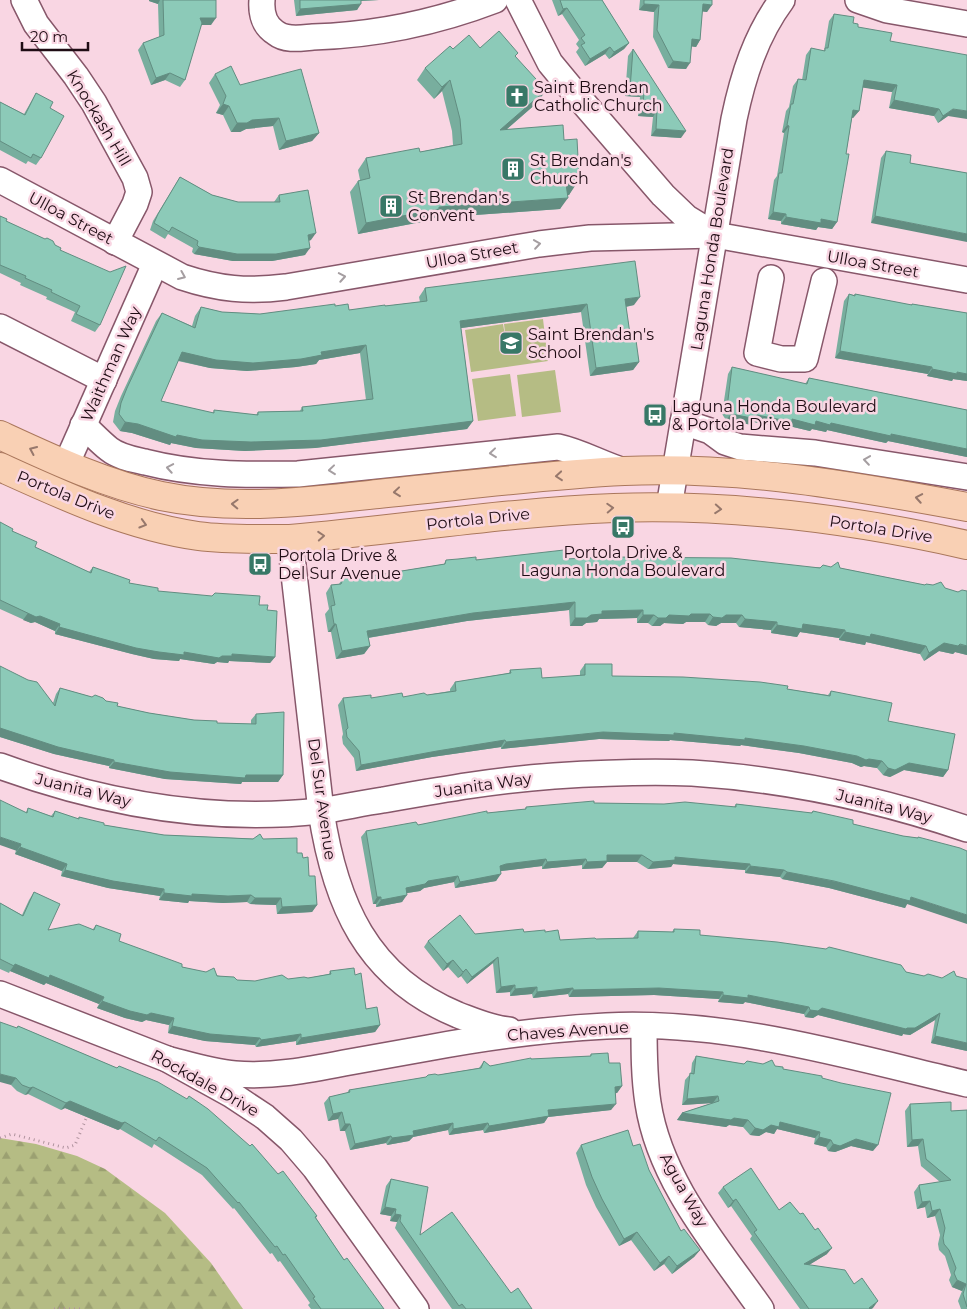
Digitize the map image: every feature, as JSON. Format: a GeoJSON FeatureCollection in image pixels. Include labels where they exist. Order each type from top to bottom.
{"type":"FeatureCollection","features":[{"type":"Feature","properties":{"kind":"main road","name":"Portola Drive"},"geometry":{"type":"LineString","coordinates":[[0,435],[66,465],[115,484],[163,496],[208,503],[257,504],[300,502],[512,480],[625,471],[675,471],[740,474],[816,482],[967,506]]}},
{"type":"Feature","properties":{"kind":"main road","name":"Portola Drive"},"geometry":{"type":"LineString","coordinates":[[0,467],[106,513],[198,536],[245,539],[290,538],[565,511],[613,508],[669,508],[717,509],[810,518],[906,532],[967,545]]}},
{"type":"Feature","properties":{"kind":"street","name":"Knockash Hill"},"geometry":{"type":"LineString","coordinates":[[24,0],[36,24],[94,103],[135,178],[139,192],[135,204],[115,242]]}},
{"type":"Feature","properties":{"kind":"street"},"geometry":{"type":"LineString","coordinates":[[262,0],[262,11],[267,24],[277,34],[290,38],[334,37],[381,32],[430,22],[495,0]]}},
{"type":"Feature","properties":{"kind":"street"},"geometry":{"type":"LineString","coordinates":[[518,0],[550,62],[574,92],[663,195],[687,218],[714,235]]}},
{"type":"Feature","properties":{"kind":"street","name":"Laguna Honda Boulevard"},"geometry":{"type":"LineString","coordinates":[[669,508],[714,235],[742,82],[765,28],[782,0]]}},
{"type":"Feature","properties":{"kind":"street"},"geometry":{"type":"LineString","coordinates":[[858,0],[886,10],[967,24]]}},
{"type":"Feature","properties":{"kind":"street","name":"Ulloa Street"},"geometry":{"type":"LineString","coordinates":[[0,180],[182,277],[206,285],[234,290],[260,290],[539,244],[590,238],[714,235],[967,280]]}},
{"type":"Feature","properties":{"kind":"street","name":"Waithman Way"},"geometry":{"type":"LineString","coordinates":[[66,465],[156,264]]}},
{"type":"Feature","properties":{"kind":"street"},"geometry":{"type":"LineString","coordinates":[[771,278],[757,353],[781,359],[805,359],[824,281]]}},
{"type":"Feature","properties":{"kind":"street"},"geometry":{"type":"LineString","coordinates":[[0,327],[104,380]]}},
{"type":"Feature","properties":{"kind":"street"},"geometry":{"type":"LineString","coordinates":[[683,422],[710,431],[725,442],[740,447],[833,456],[967,477]]}},
{"type":"Feature","properties":{"kind":"street","name":"Portola Drive"},"geometry":{"type":"LineString","coordinates":[[84,425],[109,449],[123,457],[168,468],[211,474],[298,474],[558,447],[575,451],[607,466],[625,471]]}},
{"type":"Feature","properties":{"kind":"street","name":"Del Sur Avenue"},"geometry":{"type":"LineString","coordinates":[[290,538],[326,847],[336,882],[350,916],[368,946],[392,972],[416,993],[474,1021],[504,1030],[536,1032]]}},
{"type":"Feature","properties":{"kind":"street","name":"Juanita Way"},"geometry":{"type":"LineString","coordinates":[[0,766],[41,781],[81,792],[159,808],[242,814],[282,814],[321,811],[507,780],[600,773],[691,773],[742,778],[838,794],[918,813],[967,829]]}},
{"type":"Feature","properties":{"kind":"street","name":"Rockdale Drive"},"geometry":{"type":"LineString","coordinates":[[0,994],[167,1059],[232,1095],[265,1117],[291,1140],[315,1168],[416,1309]]}},
{"type":"Feature","properties":{"kind":"street","name":"Chaves Avenue"},"geometry":{"type":"LineString","coordinates":[[167,1059],[209,1070],[235,1074],[269,1074],[303,1071],[450,1044],[536,1032],[607,1026],[644,1026],[728,1033],[772,1039],[967,1084]]}},
{"type":"Feature","properties":{"kind":"street","name":"Agua Way"},"geometry":{"type":"LineString","coordinates":[[644,1026],[644,1063],[648,1104],[659,1145],[674,1179],[693,1212],[761,1309]]}},
{"type":"Feature","properties":{"kind":"path"},"geometry":{"type":"LineString","coordinates":[[0,1138],[12,1134],[66,1148],[75,1145],[90,1107]]}},
{"type":"Feature","properties":{"kind":"path"},"geometry":{"type":"LineString","coordinates":[[54,1309],[84,1309]]}},
{"type":"Feature","properties":{"kind":"green space"},"geometry":{"type":"Polygon","coordinates":[[[543,319],[548,361],[471,372],[465,330],[503,324],[506,341],[504,324],[543,319]]]}},
{"type":"Feature","properties":{"kind":"green space"},"geometry":{"type":"Polygon","coordinates":[[[555,370],[561,412],[522,417],[517,375],[555,370]]]}},
{"type":"Feature","properties":{"kind":"green space"},"geometry":{"type":"Polygon","coordinates":[[[510,374],[516,416],[478,421],[472,379],[510,374]]]}},
{"type":"Feature","properties":{"kind":"green space"},"geometry":{"type":"Polygon","coordinates":[[[0,1138],[36,1144],[77,1156],[105,1169],[165,1213],[211,1263],[243,1309],[0,1309],[0,1138]]]}},
{"type":"Feature","properties":{"kind":"building"},"geometry":{"type":"Polygon","coordinates":[[[163,0],[216,0],[216,18],[200,18],[202,23],[185,80],[170,73],[156,78],[143,43],[164,35],[163,0]]]}},
{"type":"Feature","properties":{"kind":"building"},"geometry":{"type":"Polygon","coordinates":[[[300,0],[361,0],[361,4],[300,9],[300,0]]]}},
{"type":"Feature","properties":{"kind":"building"},"geometry":{"type":"Polygon","coordinates":[[[560,0],[602,0],[629,43],[614,52],[610,47],[590,59],[581,45],[585,43],[581,38],[585,35],[567,8],[563,9],[560,0]]]}},
{"type":"Feature","properties":{"kind":"building"},"geometry":{"type":"Polygon","coordinates":[[[644,0],[712,0],[712,5],[703,4],[700,40],[692,39],[690,63],[673,61],[657,30],[659,5],[644,4],[644,0]]]}},
{"type":"Feature","properties":{"kind":"building"},"geometry":{"type":"Polygon","coordinates":[[[834,14],[854,17],[853,23],[858,24],[858,27],[892,33],[890,41],[967,55],[967,111],[953,109],[943,116],[939,109],[894,100],[897,85],[864,80],[859,111],[853,110],[846,154],[849,154],[837,222],[821,219],[821,223],[786,217],[786,214],[773,212],[779,173],[782,173],[789,126],[787,125],[798,79],[806,80],[811,48],[825,51],[825,48],[828,48],[834,14]]]}},
{"type":"Feature","properties":{"kind":"building"},"geometry":{"type":"Polygon","coordinates":[[[499,31],[518,53],[515,56],[546,90],[500,130],[563,125],[564,140],[577,139],[579,176],[576,176],[577,183],[566,184],[568,198],[439,207],[439,209],[366,223],[358,181],[370,178],[366,158],[419,148],[420,152],[462,144],[460,119],[450,80],[442,87],[425,68],[450,46],[453,49],[469,35],[480,48],[499,31]]]}},
{"type":"Feature","properties":{"kind":"building"},"geometry":{"type":"Polygon","coordinates":[[[633,49],[686,131],[656,129],[657,110],[643,109],[644,90],[630,89],[633,49]]]}},
{"type":"Feature","properties":{"kind":"building"},"geometry":{"type":"Polygon","coordinates":[[[231,66],[240,85],[301,69],[319,133],[286,141],[279,118],[237,123],[229,106],[223,104],[226,96],[215,74],[231,66]]]}},
{"type":"Feature","properties":{"kind":"building"},"geometry":{"type":"Polygon","coordinates":[[[36,93],[53,102],[50,108],[64,116],[41,158],[33,154],[31,158],[0,141],[0,102],[25,115],[36,93]]]}},
{"type":"Feature","properties":{"kind":"building"},"geometry":{"type":"Polygon","coordinates":[[[886,151],[911,155],[910,163],[967,173],[967,234],[875,216],[886,151]]]}},
{"type":"Feature","properties":{"kind":"building"},"geometry":{"type":"Polygon","coordinates":[[[180,177],[212,195],[238,202],[280,202],[279,195],[308,190],[316,233],[308,235],[310,248],[276,254],[237,254],[199,247],[197,245],[198,241],[172,227],[169,232],[154,223],[180,177]]]}},
{"type":"Feature","properties":{"kind":"building"},"geometry":{"type":"Polygon","coordinates":[[[0,216],[7,219],[6,221],[53,241],[55,245],[61,248],[60,250],[110,272],[126,266],[100,325],[76,314],[80,306],[51,292],[52,290],[25,278],[26,276],[0,265],[0,216]]]}},
{"type":"Feature","properties":{"kind":"building"},"geometry":{"type":"Polygon","coordinates":[[[635,261],[640,297],[625,299],[630,334],[635,333],[639,362],[596,368],[587,304],[460,321],[473,421],[321,440],[251,442],[202,440],[177,435],[176,437],[138,424],[125,422],[119,414],[127,388],[162,313],[195,328],[201,307],[222,312],[260,314],[348,304],[349,310],[427,301],[425,288],[635,261]],[[366,345],[321,352],[322,355],[301,359],[253,363],[216,360],[182,352],[161,401],[214,413],[214,410],[258,415],[258,412],[303,411],[302,407],[373,399],[366,345]]]}},
{"type":"Feature","properties":{"kind":"building"},"geometry":{"type":"Polygon","coordinates":[[[849,294],[967,313],[967,374],[957,372],[957,374],[932,369],[932,367],[840,351],[849,294]]]}},
{"type":"Feature","properties":{"kind":"building"},"geometry":{"type":"Polygon","coordinates":[[[732,367],[807,384],[809,378],[967,410],[967,449],[891,434],[891,436],[831,423],[830,425],[816,421],[815,425],[792,419],[792,422],[757,415],[757,419],[731,414],[727,408],[732,367]]]}},
{"type":"Feature","properties":{"kind":"building"},"geometry":{"type":"Polygon","coordinates":[[[0,522],[13,529],[12,531],[37,542],[35,547],[91,573],[93,567],[130,580],[129,583],[158,588],[158,591],[212,596],[215,593],[260,596],[259,605],[268,605],[267,610],[277,611],[275,657],[232,654],[232,656],[222,656],[219,658],[184,652],[184,655],[136,648],[59,627],[60,624],[40,616],[36,617],[0,600],[0,522]]]}},
{"type":"Feature","properties":{"kind":"building"},"geometry":{"type":"Polygon","coordinates":[[[564,550],[565,559],[613,557],[731,558],[820,568],[823,565],[831,567],[838,562],[840,568],[925,585],[941,582],[945,588],[958,592],[962,590],[967,591],[967,646],[944,643],[929,653],[926,646],[871,634],[870,637],[845,632],[845,630],[803,624],[802,629],[777,625],[777,622],[745,619],[742,615],[726,615],[722,618],[713,617],[710,614],[691,614],[689,616],[669,615],[666,618],[658,618],[654,615],[643,615],[643,610],[602,611],[602,614],[591,615],[587,618],[575,618],[575,602],[473,613],[367,631],[370,646],[342,651],[331,606],[335,605],[331,585],[341,584],[346,573],[352,579],[445,564],[446,560],[476,557],[476,560],[564,550]]]}},
{"type":"Feature","properties":{"kind":"building"},"geometry":{"type":"Polygon","coordinates":[[[585,664],[612,664],[612,676],[683,677],[760,682],[788,686],[787,689],[830,696],[831,691],[892,703],[888,721],[955,734],[948,770],[909,763],[895,770],[888,768],[882,761],[866,760],[857,756],[804,746],[745,738],[745,740],[674,733],[674,735],[603,732],[506,742],[505,740],[361,765],[359,751],[347,737],[346,730],[348,728],[343,698],[371,695],[371,698],[402,693],[403,697],[424,693],[427,695],[456,691],[455,682],[511,673],[510,670],[541,668],[542,678],[585,675],[585,664]]]}},
{"type":"Feature","properties":{"kind":"building"},"geometry":{"type":"Polygon","coordinates":[[[0,666],[28,680],[37,682],[55,706],[60,688],[92,697],[95,695],[106,701],[118,703],[117,706],[194,720],[217,721],[217,723],[256,724],[256,714],[284,712],[283,775],[246,775],[245,778],[170,772],[114,762],[114,760],[58,747],[0,728],[0,666]]]}},
{"type":"Feature","properties":{"kind":"building"},"geometry":{"type":"Polygon","coordinates":[[[0,800],[27,813],[28,808],[53,817],[55,811],[79,819],[79,817],[104,823],[104,825],[164,835],[253,839],[260,834],[263,839],[297,838],[297,853],[302,853],[303,858],[308,857],[309,876],[315,876],[317,905],[282,907],[281,898],[255,898],[251,895],[192,894],[192,896],[164,893],[164,889],[113,881],[65,870],[67,864],[20,847],[21,844],[0,837],[0,800]]]}},
{"type":"Feature","properties":{"kind":"building"},"geometry":{"type":"Polygon","coordinates":[[[594,801],[594,803],[664,804],[685,802],[736,807],[736,804],[812,813],[813,811],[853,820],[853,824],[903,836],[918,837],[960,848],[967,851],[967,915],[911,897],[910,901],[784,870],[750,866],[750,864],[675,857],[675,860],[653,862],[642,855],[607,855],[607,861],[587,862],[586,859],[547,862],[546,859],[506,864],[500,866],[501,874],[460,882],[458,876],[428,881],[425,884],[406,888],[407,895],[381,900],[381,897],[377,897],[366,831],[416,822],[418,825],[487,811],[487,813],[526,809],[526,807],[594,801]]]}},
{"type":"Feature","properties":{"kind":"building"},"geometry":{"type":"Polygon","coordinates":[[[34,892],[60,904],[48,930],[79,924],[94,930],[96,925],[121,934],[119,941],[182,964],[182,967],[206,972],[214,968],[217,976],[255,981],[282,975],[288,979],[308,978],[331,974],[330,971],[354,968],[355,975],[361,973],[366,1009],[377,1007],[380,1025],[301,1038],[301,1034],[261,1040],[260,1038],[210,1034],[172,1026],[174,1018],[130,1011],[102,1001],[104,997],[50,975],[49,978],[0,959],[0,903],[23,916],[34,892]]]}},
{"type":"Feature","properties":{"kind":"building"},"geometry":{"type":"Polygon","coordinates":[[[460,915],[475,934],[523,929],[524,932],[558,930],[560,940],[638,938],[638,931],[674,932],[674,929],[700,930],[700,935],[777,942],[826,949],[829,947],[901,965],[906,972],[924,976],[928,974],[942,978],[954,971],[956,976],[967,979],[967,1043],[935,1036],[940,1013],[915,1028],[906,1029],[822,1008],[818,1011],[810,1010],[809,1007],[748,995],[748,998],[723,995],[723,992],[659,988],[573,990],[573,988],[537,992],[537,987],[515,989],[515,985],[501,987],[498,957],[472,977],[466,969],[463,972],[453,960],[447,964],[428,941],[460,915]]]}},
{"type":"Feature","properties":{"kind":"building"},"geometry":{"type":"Polygon","coordinates":[[[0,1022],[17,1028],[18,1026],[117,1068],[119,1066],[158,1082],[187,1099],[189,1096],[208,1109],[250,1146],[252,1144],[278,1174],[283,1171],[317,1216],[315,1217],[344,1260],[347,1258],[384,1309],[321,1309],[313,1298],[315,1297],[285,1254],[283,1255],[277,1246],[275,1247],[239,1202],[207,1168],[159,1137],[156,1141],[125,1122],[122,1123],[70,1101],[66,1103],[33,1087],[30,1088],[22,1085],[16,1078],[0,1074],[0,1022]]]}},
{"type":"Feature","properties":{"kind":"building"},"geometry":{"type":"Polygon","coordinates":[[[608,1053],[609,1063],[620,1063],[622,1086],[615,1087],[616,1104],[548,1110],[549,1116],[489,1126],[488,1123],[453,1129],[453,1123],[413,1131],[414,1135],[392,1138],[391,1136],[355,1144],[350,1124],[345,1124],[342,1112],[333,1114],[329,1097],[350,1092],[349,1090],[426,1077],[428,1075],[481,1068],[484,1061],[490,1066],[531,1058],[591,1056],[591,1054],[608,1053]]]}},
{"type":"Feature","properties":{"kind":"building"},"geometry":{"type":"Polygon","coordinates":[[[696,1056],[744,1064],[747,1061],[763,1064],[772,1060],[775,1066],[783,1067],[783,1069],[822,1076],[822,1078],[841,1083],[891,1093],[878,1145],[856,1139],[840,1146],[833,1144],[831,1140],[819,1137],[820,1132],[780,1122],[779,1127],[771,1125],[763,1130],[755,1128],[748,1120],[734,1118],[731,1120],[682,1113],[719,1101],[718,1096],[687,1099],[690,1073],[694,1074],[696,1056]]]}},
{"type":"Feature","properties":{"kind":"building"},"geometry":{"type":"Polygon","coordinates":[[[951,1102],[951,1111],[967,1110],[967,1307],[963,1294],[966,1284],[957,1280],[954,1273],[956,1268],[949,1250],[944,1244],[945,1228],[940,1209],[932,1211],[930,1201],[922,1202],[919,1185],[951,1180],[926,1159],[923,1139],[912,1140],[910,1104],[951,1102]]]}},
{"type":"Feature","properties":{"kind":"building"},"geometry":{"type":"Polygon","coordinates":[[[628,1130],[633,1146],[640,1144],[649,1170],[681,1231],[684,1229],[700,1250],[677,1266],[669,1256],[660,1263],[637,1232],[624,1239],[592,1177],[581,1145],[628,1130]]]}},
{"type":"Feature","properties":{"kind":"building"},"geometry":{"type":"Polygon","coordinates":[[[751,1168],[779,1210],[790,1202],[800,1214],[803,1213],[815,1230],[818,1228],[832,1248],[804,1264],[845,1270],[854,1284],[862,1278],[878,1301],[870,1309],[809,1309],[754,1232],[757,1230],[736,1199],[733,1201],[723,1187],[751,1168]]]}},
{"type":"Feature","properties":{"kind":"building"},"geometry":{"type":"Polygon","coordinates":[[[391,1179],[428,1187],[420,1235],[452,1212],[511,1293],[518,1288],[532,1309],[466,1309],[462,1304],[459,1306],[400,1221],[401,1215],[395,1214],[396,1209],[385,1207],[391,1179]]]}},
{"type":"Feature","properties":{"kind":"place","name":"Saint Brendan Catholic Church"},"geometry":{"type":"Point","coordinates":[517,96]}},
{"type":"Feature","properties":{"kind":"place","name":"St Brendan's Church"},"geometry":{"type":"Point","coordinates":[513,169]}},
{"type":"Feature","properties":{"kind":"place","name":"St Brendan's Convent"},"geometry":{"type":"Point","coordinates":[391,206]}},
{"type":"Feature","properties":{"kind":"place","name":"Saint Brendan's School"},"geometry":{"type":"Point","coordinates":[511,343]}},
{"type":"Feature","properties":{"kind":"place","name":"Laguna Honda Boulevard & Portola Drive"},"geometry":{"type":"Point","coordinates":[655,415]}},
{"type":"Feature","properties":{"kind":"place","name":"Portola Drive & Laguna Honda Boulevard"},"geometry":{"type":"Point","coordinates":[623,527]}},
{"type":"Feature","properties":{"kind":"place","name":"Portola Drive & Del Sur Avenue"},"geometry":{"type":"Point","coordinates":[260,564]}}]}
